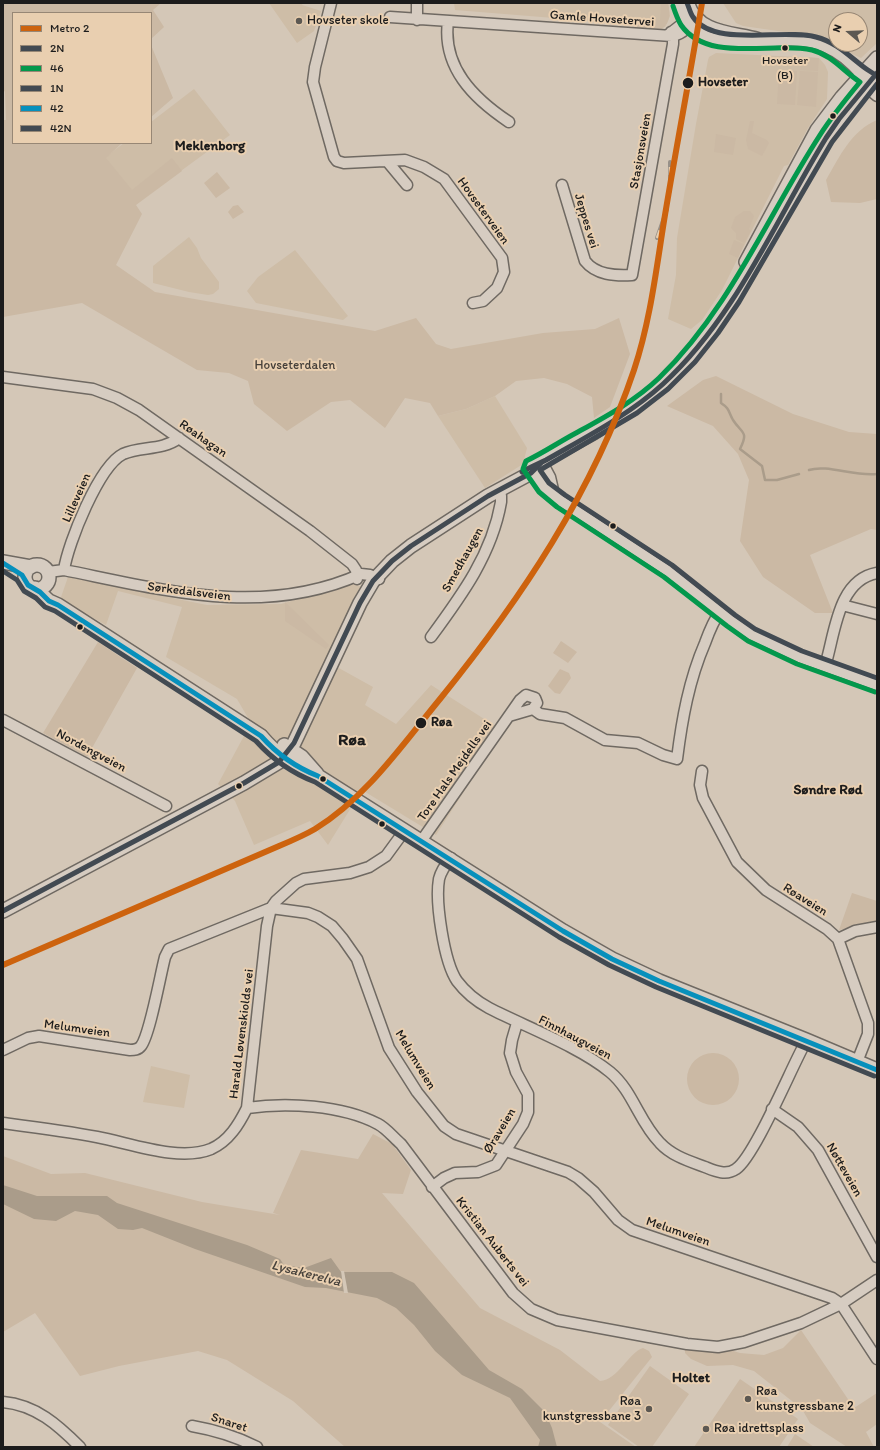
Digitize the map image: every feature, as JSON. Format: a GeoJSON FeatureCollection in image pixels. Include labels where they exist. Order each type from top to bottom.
{"type":"FeatureCollection","features":[{"type":"Feature","properties":{"kind":"main road"},"geometry":{"type":"LineString","coordinates":[[3,911],[244,784],[274,766],[287,753],[307,720],[355,617],[376,581],[392,561],[411,546],[501,488],[514,484],[535,467],[613,420],[663,384],[684,364],[714,324],[806,149],[830,112],[871,80],[877,58]]}},
{"type":"Feature","properties":{"kind":"main road"},"geometry":{"type":"LineString","coordinates":[[3,562],[28,572]]}},
{"type":"Feature","properties":{"kind":"main road"},"geometry":{"type":"LineString","coordinates":[[43,581],[28,585],[28,572],[36,565],[42,566],[43,581],[58,605],[261,736],[272,738],[287,753],[302,757],[318,776],[451,858],[563,930],[619,963],[658,981],[877,1070]]}},
{"type":"Feature","properties":{"kind":"street","name":"Hovseterveien"},"geometry":{"type":"LineString","coordinates":[[331,3],[315,67],[313,82],[334,157],[337,161],[344,163],[405,160],[424,167],[444,179],[502,258],[504,272],[497,288],[483,301],[473,303]]}},
{"type":"Feature","properties":{"kind":"street"},"geometry":{"type":"LineString","coordinates":[[417,3],[417,20]]}},
{"type":"Feature","properties":{"kind":"street"},"geometry":{"type":"LineString","coordinates":[[679,3],[689,17],[714,34],[739,42],[766,40],[802,41],[821,45],[842,56],[871,80],[877,96]]}},
{"type":"Feature","properties":{"kind":"street","name":"Gamle Hovsetervei"},"geometry":{"type":"LineString","coordinates":[[390,17],[417,20],[670,34],[689,17]]}},
{"type":"Feature","properties":{"kind":"street"},"geometry":{"type":"LineString","coordinates":[[448,21],[447,46],[455,68],[481,100],[509,122]]}},
{"type":"Feature","properties":{"kind":"street","name":"Stasjonsveien"},"geometry":{"type":"LineString","coordinates":[[632,276],[673,41],[670,34]]}},
{"type":"Feature","properties":{"kind":"street"},"geometry":{"type":"LineString","coordinates":[[387,161],[406,185]]}},
{"type":"Feature","properties":{"kind":"street","name":"Jeppes vei"},"geometry":{"type":"LineString","coordinates":[[562,185],[585,261],[591,268],[600,272],[632,276]]}},
{"type":"Feature","properties":{"kind":"street","name":"Røahagan"},"geometry":{"type":"LineString","coordinates":[[3,377],[93,389],[104,392],[139,410],[310,530],[352,564],[356,577]]}},
{"type":"Feature","properties":{"kind":"street","name":"Lilleveien"},"geometry":{"type":"LineString","coordinates":[[64,570],[70,547],[96,486],[109,464],[122,454],[131,451],[164,446],[179,438]]}},
{"type":"Feature","properties":{"kind":"street"},"geometry":{"type":"LineString","coordinates":[[535,467],[550,477],[554,494],[564,503],[672,574],[744,630],[768,644],[877,685]]}},
{"type":"Feature","properties":{"kind":"street","name":"Smedhaugen"},"geometry":{"type":"LineString","coordinates":[[431,637],[473,575],[492,538],[501,502],[501,488]]}},
{"type":"Feature","properties":{"kind":"street","name":"Sørkedalsveien"},"geometry":{"type":"LineString","coordinates":[[43,581],[64,570],[183,594],[222,598],[253,598],[299,592],[364,574],[376,581]]}},
{"type":"Feature","properties":{"kind":"street"},"geometry":{"type":"LineString","coordinates":[[825,666],[842,605],[850,590],[855,584],[866,576],[877,574]]}},
{"type":"Feature","properties":{"kind":"street"},"geometry":{"type":"LineString","coordinates":[[842,605],[877,614]]}},
{"type":"Feature","properties":{"kind":"street"},"geometry":{"type":"LineString","coordinates":[[533,709],[540,714],[565,718],[608,741],[638,743],[663,755],[677,759],[692,679],[711,627],[720,612]]}},
{"type":"Feature","properties":{"kind":"street","name":"Tore Hals Mejdells vei"},"geometry":{"type":"LineString","coordinates":[[422,840],[520,700],[526,695],[535,698],[537,703],[533,709],[509,716]]}},
{"type":"Feature","properties":{"kind":"street","name":"Nordengveien"},"geometry":{"type":"LineString","coordinates":[[3,720],[166,806]]}},
{"type":"Feature","properties":{"kind":"street","name":"Røaveien"},"geometry":{"type":"LineString","coordinates":[[702,771],[700,785],[703,798],[737,862],[766,890],[827,929],[838,939]]}},
{"type":"Feature","properties":{"kind":"street","name":"Harald Løvenskiolds vei"},"geometry":{"type":"LineString","coordinates":[[3,1123],[97,1137],[166,1152],[197,1152],[211,1149],[220,1144],[234,1130],[247,1108],[267,926],[271,908],[286,891],[304,879],[350,873],[378,863],[386,856],[405,830]]}},
{"type":"Feature","properties":{"kind":"street","name":"Finnhaugveien"},"geometry":{"type":"LineString","coordinates":[[451,858],[442,872],[438,888],[443,936],[450,968],[456,980],[475,1000],[517,1023],[582,1054],[611,1072],[635,1102],[649,1130],[661,1144],[681,1158],[717,1171],[731,1172],[741,1165],[748,1155],[803,1047]]}},
{"type":"Feature","properties":{"kind":"street","name":"Melumveien"},"geometry":{"type":"LineString","coordinates":[[3,1050],[28,1038],[39,1036],[130,1050],[139,1048],[147,1031],[165,957],[169,949],[271,908],[314,915],[332,926],[343,939],[362,968],[389,1048],[433,1114],[444,1126],[456,1134],[578,1178],[594,1192],[618,1220],[632,1230],[826,1296],[840,1304],[877,1359]]}},
{"type":"Feature","properties":{"kind":"street"},"geometry":{"type":"LineString","coordinates":[[857,1062],[868,1034],[868,1023],[838,939],[855,931],[877,927]]}},
{"type":"Feature","properties":{"kind":"street","name":"Øraveien"},"geometry":{"type":"LineString","coordinates":[[432,1187],[444,1178],[455,1173],[478,1172],[487,1170],[496,1165],[523,1124],[529,1102],[528,1094],[516,1072],[510,1053],[517,1023]]}},
{"type":"Feature","properties":{"kind":"street","name":"Kristian Auberts vei"},"geometry":{"type":"LineString","coordinates":[[247,1108],[292,1105],[323,1108],[363,1118],[379,1125],[401,1144],[513,1293],[531,1309],[557,1320],[676,1342],[718,1347],[744,1342],[788,1327],[840,1304],[877,1280]]}},
{"type":"Feature","properties":{"kind":"street","name":"Nøtteveien"},"geometry":{"type":"LineString","coordinates":[[772,1109],[798,1127],[818,1150],[877,1256]]}},
{"type":"Feature","properties":{"kind":"street"},"geometry":{"type":"LineString","coordinates":[[3,1402],[21,1405],[42,1415],[59,1426],[80,1447]]}},
{"type":"Feature","properties":{"kind":"street","name":"Snaret"},"geometry":{"type":"LineString","coordinates":[[192,1426],[208,1429],[258,1447]]}},
{"type":"Feature","properties":{"kind":"shaded area","name":"Hovseter skole"},"geometry":{"type":"Polygon","coordinates":[[[269,3],[303,3],[302,5],[321,11],[314,31],[297,43],[269,3]]]}},
{"type":"Feature","properties":{"kind":"shaded area"},"geometry":{"type":"Polygon","coordinates":[[[454,3],[668,3],[670,16],[665,27],[455,10],[454,3]]]}},
{"type":"Feature","properties":{"kind":"shaded area"},"geometry":{"type":"Polygon","coordinates":[[[723,3],[877,3],[877,43],[868,51],[868,12],[828,12],[828,43],[813,36],[743,26],[736,23],[723,3]]]}},
{"type":"Feature","properties":{"kind":"shaded area"},"geometry":{"type":"Polygon","coordinates":[[[848,52],[867,52],[861,58],[848,52]]]}},
{"type":"Feature","properties":{"kind":"shaded area"},"geometry":{"type":"Polygon","coordinates":[[[716,53],[819,58],[825,65],[828,72],[827,99],[808,128],[788,165],[784,166],[722,290],[702,320],[691,329],[668,319],[676,275],[677,238],[696,124],[708,60],[709,57],[716,53]]]}},
{"type":"Feature","properties":{"kind":"shaded area"},"geometry":{"type":"Polygon","coordinates":[[[194,89],[230,135],[133,206],[100,161],[123,144],[152,144],[152,121],[194,89]]]}},
{"type":"Feature","properties":{"kind":"shaded area"},"geometry":{"type":"Polygon","coordinates":[[[189,237],[197,248],[201,258],[219,282],[219,289],[213,294],[208,295],[189,292],[153,283],[153,266],[189,237]]]}},
{"type":"Feature","properties":{"kind":"shaded area"},"geometry":{"type":"Polygon","coordinates":[[[295,250],[348,316],[343,320],[256,303],[247,291],[258,277],[295,250]]]}},
{"type":"Feature","properties":{"kind":"shaded area"},"geometry":{"type":"Polygon","coordinates":[[[495,396],[527,448],[523,464],[485,488],[438,416],[466,409],[495,396]]]}},
{"type":"Feature","properties":{"kind":"shaded area"},"geometry":{"type":"Polygon","coordinates":[[[68,577],[207,605],[281,604],[353,583],[363,588],[328,662],[373,687],[365,705],[396,724],[431,685],[503,731],[436,835],[362,790],[328,845],[310,821],[254,845],[235,801],[218,784],[251,723],[237,699],[166,657],[182,607],[118,591],[106,625],[60,600],[68,577]]]}},
{"type":"Feature","properties":{"kind":"shaded area"},"geometry":{"type":"Polygon","coordinates":[[[151,1066],[190,1075],[184,1108],[143,1102],[151,1066]]]}},
{"type":"Feature","properties":{"kind":"green space","name":"Hovseterdalen"},"geometry":{"type":"Polygon","coordinates":[[[3,3],[161,3],[153,10],[164,27],[152,38],[152,12],[12,12],[12,144],[121,144],[106,158],[132,190],[172,158],[182,171],[136,205],[142,214],[116,265],[155,292],[375,331],[416,318],[436,344],[451,349],[543,333],[595,329],[619,318],[630,354],[610,407],[594,418],[592,397],[567,384],[544,378],[516,381],[495,396],[466,409],[438,416],[430,403],[405,398],[385,428],[350,400],[331,402],[287,431],[254,404],[248,381],[229,373],[197,370],[82,303],[3,317],[3,120],[6,120],[5,92],[3,89],[3,3]]]}},
{"type":"Feature","properties":{"kind":"green space"},"geometry":{"type":"Polygon","coordinates":[[[661,3],[668,3],[669,7],[669,17],[665,26],[662,29],[637,28],[637,19],[660,20],[661,3]]]}},
{"type":"Feature","properties":{"kind":"green space"},"geometry":{"type":"Polygon","coordinates":[[[152,47],[173,98],[152,116],[152,47]]]}},
{"type":"Feature","properties":{"kind":"green space"},"geometry":{"type":"Polygon","coordinates":[[[801,57],[819,58],[818,71],[800,70],[801,57]]]}},
{"type":"Feature","properties":{"kind":"green space"},"geometry":{"type":"Polygon","coordinates":[[[779,70],[797,71],[795,105],[777,104],[779,70]]]}},
{"type":"Feature","properties":{"kind":"green space"},"geometry":{"type":"Polygon","coordinates":[[[800,71],[818,72],[816,107],[797,105],[800,71]]]}},
{"type":"Feature","properties":{"kind":"green space"},"geometry":{"type":"Polygon","coordinates":[[[877,120],[877,199],[860,203],[831,202],[826,180],[841,153],[853,137],[877,120]]]}},
{"type":"Feature","properties":{"kind":"green space"},"geometry":{"type":"Polygon","coordinates":[[[750,121],[754,121],[752,133],[767,140],[769,143],[762,156],[748,149],[746,140],[750,121]]]}},
{"type":"Feature","properties":{"kind":"green space"},"geometry":{"type":"Polygon","coordinates":[[[716,134],[736,138],[733,155],[714,152],[716,134]]]}},
{"type":"Feature","properties":{"kind":"green space"},"geometry":{"type":"Polygon","coordinates":[[[217,172],[230,188],[216,198],[204,183],[217,172]]]}},
{"type":"Feature","properties":{"kind":"green space"},"geometry":{"type":"Polygon","coordinates":[[[238,205],[244,212],[233,219],[228,212],[233,206],[238,205]]]}},
{"type":"Feature","properties":{"kind":"green space"},"geometry":{"type":"Polygon","coordinates":[[[744,211],[750,211],[754,216],[749,229],[751,231],[744,243],[736,239],[736,233],[731,228],[735,217],[744,211]]]}},
{"type":"Feature","properties":{"kind":"green space"},"geometry":{"type":"Polygon","coordinates":[[[734,240],[744,244],[738,258],[729,254],[734,240]]]}},
{"type":"Feature","properties":{"kind":"green space"},"geometry":{"type":"Polygon","coordinates":[[[716,376],[793,414],[849,432],[877,434],[877,530],[871,529],[810,555],[833,613],[815,613],[763,577],[740,541],[749,480],[738,454],[713,426],[667,406],[703,380],[716,376]]]}},
{"type":"Feature","properties":{"kind":"green space"},"geometry":{"type":"Polygon","coordinates":[[[285,602],[329,645],[326,649],[285,621],[285,602]]]}},
{"type":"Feature","properties":{"kind":"green space"},"geometry":{"type":"Polygon","coordinates":[[[561,641],[577,652],[568,663],[553,653],[561,641]]]}},
{"type":"Feature","properties":{"kind":"green space"},"geometry":{"type":"Polygon","coordinates":[[[98,642],[137,668],[87,757],[43,733],[98,642]]]}},
{"type":"Feature","properties":{"kind":"green space"},"geometry":{"type":"Polygon","coordinates":[[[560,669],[569,673],[571,678],[560,694],[555,693],[548,686],[560,669]]]}},
{"type":"Feature","properties":{"kind":"green space"},"geometry":{"type":"Polygon","coordinates":[[[852,893],[877,901],[877,922],[839,930],[852,893]]]}},
{"type":"Feature","properties":{"kind":"green space"},"geometry":{"type":"Polygon","coordinates":[[[713,1053],[723,1055],[731,1061],[737,1069],[739,1079],[737,1089],[731,1097],[723,1103],[713,1105],[703,1103],[695,1097],[689,1089],[687,1079],[689,1069],[695,1061],[703,1055],[713,1053]]]}},
{"type":"Feature","properties":{"kind":"green space"},"geometry":{"type":"Polygon","coordinates":[[[373,1134],[392,1144],[411,1170],[403,1194],[382,1193],[480,1308],[560,1350],[600,1381],[612,1376],[638,1351],[643,1348],[649,1351],[652,1357],[600,1422],[636,1447],[345,1447],[293,1401],[227,1360],[198,1351],[119,1366],[80,1376],[35,1313],[3,1332],[3,1156],[51,1174],[85,1173],[202,1202],[280,1215],[273,1213],[301,1150],[358,1159],[373,1134]]]}},
{"type":"Feature","properties":{"kind":"green space"},"geometry":{"type":"Polygon","coordinates":[[[801,1330],[854,1408],[877,1393],[877,1424],[866,1432],[874,1447],[847,1447],[810,1423],[802,1409],[754,1371],[733,1365],[707,1366],[691,1359],[685,1353],[685,1349],[730,1350],[740,1353],[764,1355],[783,1348],[801,1330]]]}},
{"type":"Feature","properties":{"kind":"green space","name":"Røa kunstgressbane 3"},"geometry":{"type":"Polygon","coordinates":[[[650,1366],[689,1394],[652,1447],[639,1447],[608,1425],[650,1366]]]}},
{"type":"Feature","properties":{"kind":"green space","name":"Røa kunstgressbane 2"},"geometry":{"type":"Polygon","coordinates":[[[740,1379],[798,1419],[779,1447],[694,1447],[740,1379]]]}},
{"type":"Feature","properties":{"kind":"green space"},"geometry":{"type":"Polygon","coordinates":[[[795,1434],[814,1447],[787,1447],[795,1434]]]}},
{"type":"Feature","properties":{"kind":"water","name":"Lysakerelva"},"geometry":{"type":"Polygon","coordinates":[[[3,1185],[37,1196],[107,1196],[117,1203],[247,1245],[280,1259],[284,1265],[304,1268],[331,1258],[341,1272],[392,1272],[414,1283],[489,1370],[522,1389],[545,1412],[552,1428],[557,1447],[538,1447],[540,1440],[510,1398],[462,1375],[435,1351],[414,1325],[396,1308],[377,1298],[326,1288],[305,1287],[195,1249],[142,1228],[133,1230],[118,1229],[98,1215],[75,1211],[56,1221],[34,1219],[3,1204],[3,1185]]]}},
{"type":"Feature","properties":{"kind":"pier"},"geometry":{"type":"Polygon","coordinates":[[[341,1271],[344,1271],[348,1293],[344,1293],[341,1271]]]}},
{"type":"Feature","properties":{"kind":"waterway"},"geometry":{"type":"LineString","coordinates":[[721,394],[721,403],[727,409],[743,433],[744,439],[740,449],[762,466],[765,480],[777,480],[799,474]]}},
{"type":"Feature","properties":{"kind":"waterway"},"geometry":{"type":"LineString","coordinates":[[809,470],[833,469],[860,474],[877,474]]}},
{"type":"Feature","properties":{"kind":"railway"},"geometry":{"type":"LineString","coordinates":[[670,162],[670,191]]}},
{"type":"Feature","properties":{"kind":"railway"},"geometry":{"type":"LineString","coordinates":[[657,238],[667,209]]}},
{"type":"Feature","properties":{"kind":"metro line","name":"2"},"geometry":{"type":"LineString","coordinates":[[3,965],[315,829],[351,802],[383,769],[499,623],[552,543],[598,459],[617,415],[640,352],[652,296],[702,3]]}},
{"type":"Feature","properties":{"kind":"transit line","name":"1N"},"geometry":{"type":"LineString","coordinates":[[687,3],[693,17],[703,26],[716,32],[732,35],[786,34],[816,37],[830,42],[877,76]]}},
{"type":"Feature","properties":{"kind":"transit line","name":"46"},"geometry":{"type":"LineString","coordinates":[[673,6],[681,25],[693,37],[708,44],[724,48],[797,48],[812,50],[826,56],[860,82],[825,128],[727,292],[707,322],[684,351],[659,378],[640,394],[609,415],[526,461],[523,469],[539,492],[557,507],[664,577],[748,641],[797,664],[875,692]]}},
{"type":"Feature","properties":{"kind":"transit line","name":"2N"},"geometry":{"type":"LineString","coordinates":[[522,472],[546,460],[622,416],[663,384],[689,358],[712,329],[753,267],[826,138],[839,119],[877,73]]}},
{"type":"Feature","properties":{"kind":"transit line","name":"1N"},"geometry":{"type":"LineString","coordinates":[[877,84],[832,142],[739,302],[718,333],[695,362],[668,389],[637,413],[540,470],[549,483],[565,495],[672,565],[755,629],[802,651],[877,678]]}},
{"type":"Feature","properties":{"kind":"transit line","name":"2N"},"geometry":{"type":"LineString","coordinates":[[3,911],[244,783],[279,762],[294,743],[360,603],[373,581],[392,561],[411,546],[488,496],[531,473],[542,462]]}},
{"type":"Feature","properties":{"kind":"transit line","name":"42"},"geometry":{"type":"LineString","coordinates":[[3,563],[22,575],[28,585],[40,592],[49,601],[58,605],[261,736],[273,749],[294,764],[318,776],[563,931],[612,959],[659,981],[877,1070]]}},
{"type":"Feature","properties":{"kind":"transit line","name":"42N"},"geometry":{"type":"LineString","coordinates":[[3,571],[17,580],[24,591],[36,598],[45,607],[55,611],[256,741],[283,765],[315,782],[559,937],[609,965],[656,987],[874,1076]]}},
{"type":"Feature","properties":{"kind":"place","name":"Hovseter skole"},"geometry":{"type":"Point","coordinates":[299,21]}},
{"type":"Feature","properties":{"kind":"place","name":"Hovseter (B)"},"geometry":{"type":"Point","coordinates":[785,48]}},
{"type":"Feature","properties":{"kind":"place","name":"Hovseter"},"geometry":{"type":"Point","coordinates":[688,83]}},
{"type":"Feature","properties":{"kind":"place","name":"Røa"},"geometry":{"type":"Point","coordinates":[421,723]}},
{"type":"Feature","properties":{"kind":"place","name":"Røa kunstgressbane 2"},"geometry":{"type":"Point","coordinates":[748,1399]}},
{"type":"Feature","properties":{"kind":"place","name":"Røa kunstgressbane 3"},"geometry":{"type":"Point","coordinates":[649,1409]}},
{"type":"Feature","properties":{"kind":"place","name":"Røa idrettsplass"},"geometry":{"type":"Point","coordinates":[706,1429]}},
{"type":"Feature","properties":{"kind":"district","name":"Meklenborg"},"geometry":{"type":"Point","coordinates":[210,146]}},
{"type":"Feature","properties":{"kind":"district","name":"Røa"},"geometry":{"type":"Point","coordinates":[352,741]}},
{"type":"Feature","properties":{"kind":"district","name":"Søndre Rød"},"geometry":{"type":"Point","coordinates":[828,790]}},
{"type":"Feature","properties":{"kind":"district","name":"Holtet"},"geometry":{"type":"Point","coordinates":[691,1378]}}]}
